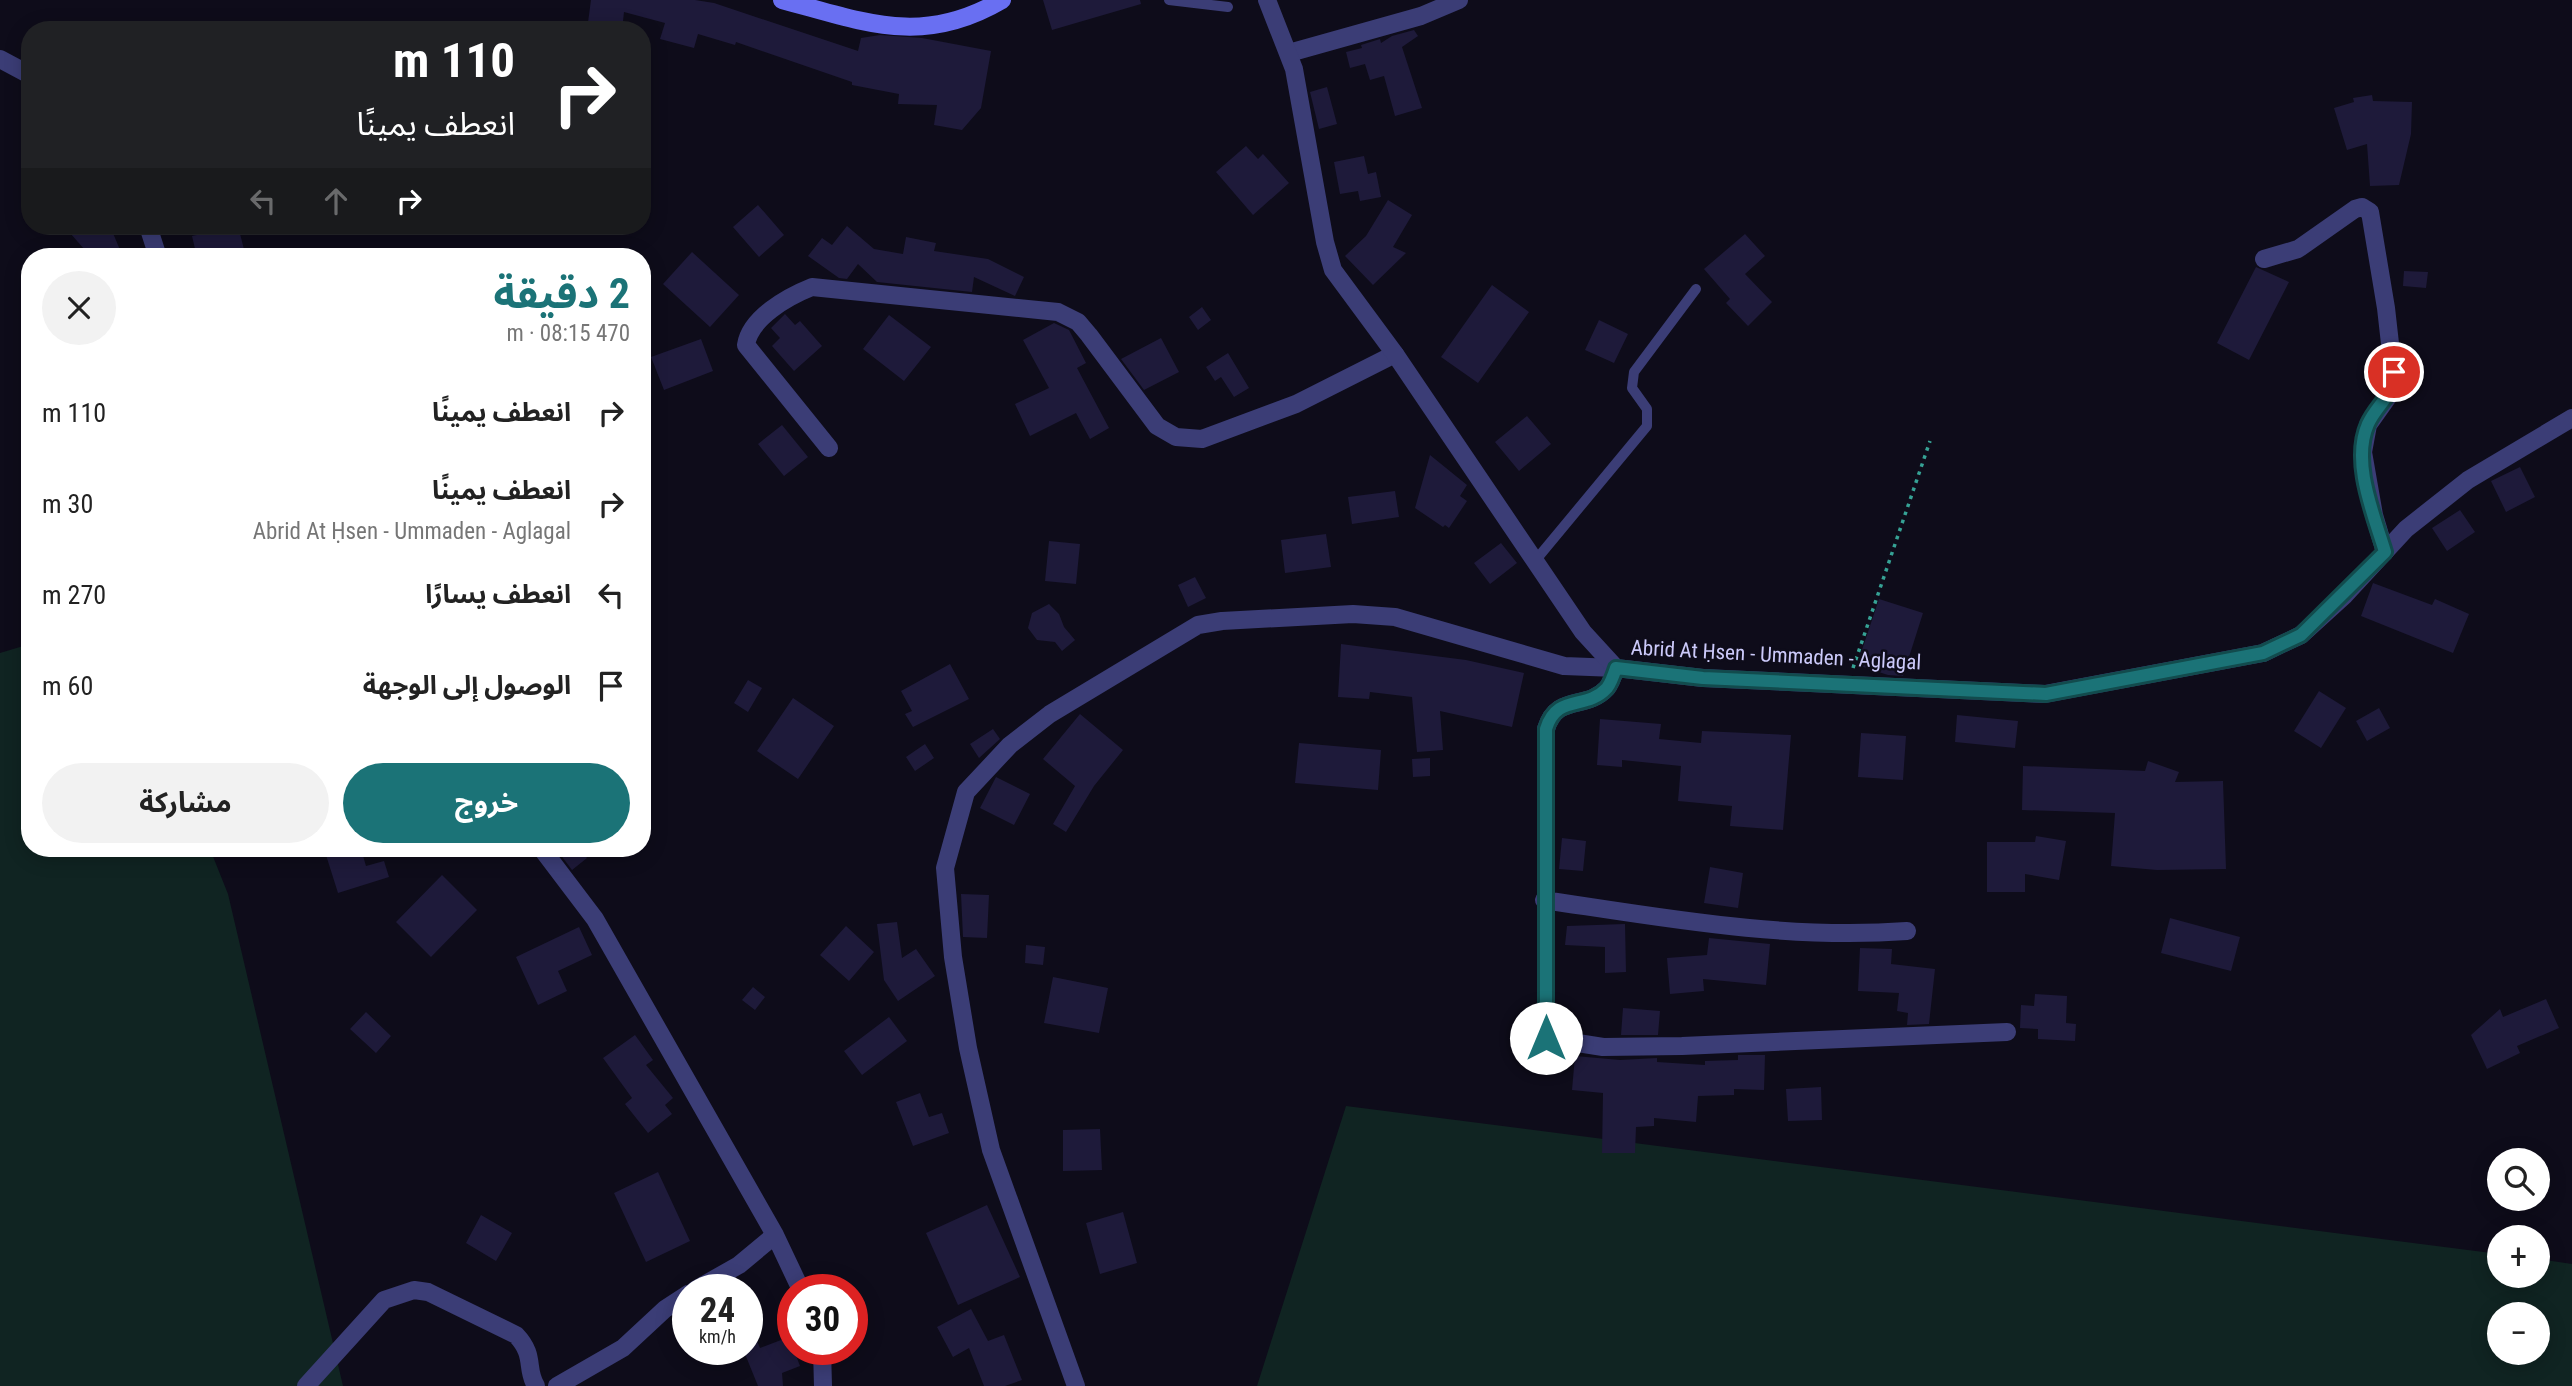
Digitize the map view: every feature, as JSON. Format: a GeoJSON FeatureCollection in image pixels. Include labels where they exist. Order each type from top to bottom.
{"type":"FeatureCollection","features":[{"type":"Feature","properties":{"kind":"main road"},"geometry":{"type":"LineString","coordinates":[[782,0],[855,20],[904,28],[972,18],[1002,0]]}},
{"type":"Feature","properties":{"kind":"street","name":"Abrid At Ḥsen - Ummaden - Aglagal"},"geometry":{"type":"LineString","coordinates":[[1267,0],[1289,53],[1333,270],[1395,354],[1583,632],[1616,668],[1703,678],[2046,694],[2263,653],[2301,635],[2406,529],[2468,480],[2572,418]]}},
{"type":"Feature","properties":{"kind":"street"},"geometry":{"type":"LineString","coordinates":[[1289,53],[1421,16],[1459,0]]}},
{"type":"Feature","properties":{"kind":"street"},"geometry":{"type":"LineString","coordinates":[[0,59],[21,70]]}},
{"type":"Feature","properties":{"kind":"street"},"geometry":{"type":"LineString","coordinates":[[2264,259],[2298,249],[2358,207],[2370,212],[2386,308],[2394,379],[2390,394],[2368,425],[2363,452],[2367,485],[2385,552]]}},
{"type":"Feature","properties":{"kind":"street"},"geometry":{"type":"LineString","coordinates":[[829,448],[747,345],[753,325],[798,293],[812,287],[1058,312],[1077,322],[1090,335],[1157,426],[1176,437],[1202,439],[1296,404],[1395,354]]}},
{"type":"Feature","properties":{"kind":"street"},"geometry":{"type":"LineString","coordinates":[[1076,1386],[991,1150],[968,1048],[953,957],[945,868],[966,792],[1010,745],[1050,714],[1198,625],[1222,621],[1353,614],[1395,617],[1564,666],[1616,668],[1608,687],[1594,698],[1558,708],[1550,715],[1546,729],[1546,1038],[1603,1047],[1642,1047],[1778,1044],[1902,1035],[2007,1032]]}},
{"type":"Feature","properties":{"kind":"street"},"geometry":{"type":"LineString","coordinates":[[548,857],[595,919],[775,1234],[794,1274]]}},
{"type":"Feature","properties":{"kind":"street"},"geometry":{"type":"LineString","coordinates":[[1544,900],[1743,929],[1869,934],[1907,931]]}},
{"type":"Feature","properties":{"kind":"street"},"geometry":{"type":"LineString","coordinates":[[723,1274],[739,1265],[775,1234]]}},
{"type":"Feature","properties":{"kind":"street"},"geometry":{"type":"LineString","coordinates":[[306,1386],[384,1300],[414,1290],[428,1292],[516,1335],[528,1352],[532,1379],[536,1386]]}},
{"type":"Feature","properties":{"kind":"street"},"geometry":{"type":"LineString","coordinates":[[557,1386],[623,1348],[672,1304]]}},
{"type":"Feature","properties":{"kind":"street"},"geometry":{"type":"LineString","coordinates":[[822,1365],[823,1386]]}},
{"type":"Feature","properties":{"kind":"lane"},"geometry":{"type":"LineString","coordinates":[[1169,0],[1228,7]]}},
{"type":"Feature","properties":{"kind":"lane"},"geometry":{"type":"LineString","coordinates":[[1535,561],[1647,425],[1647,409],[1632,388],[1634,372],[1696,289]]}},
{"type":"Feature","properties":{"kind":"path"},"geometry":{"type":"LineString","coordinates":[[1848,683],[1930,441]]}},
{"type":"Feature","properties":{"kind":"green space"},"geometry":{"type":"Polygon","coordinates":[[[21,647],[21,857],[213,857],[228,894],[343,1386],[0,1386],[0,653],[21,647]]]}},
{"type":"Feature","properties":{"kind":"green space"},"geometry":{"type":"Polygon","coordinates":[[[1346,1106],[2487,1252],[2487,1288],[2550,1288],[2550,1261],[2572,1264],[2572,1386],[1257,1386],[1346,1106]]]}},
{"type":"Feature","properties":{"kind":"building"},"geometry":{"type":"Polygon","coordinates":[[[591,0],[695,0],[714,3],[858,51],[861,38],[880,35],[922,38],[991,51],[981,108],[962,130],[934,125],[937,105],[898,104],[899,94],[852,85],[852,82],[736,42],[735,45],[698,34],[694,48],[660,39],[665,23],[624,12],[623,21],[588,21],[591,0]]]}},
{"type":"Feature","properties":{"kind":"building"},"geometry":{"type":"Polygon","coordinates":[[[1043,0],[1140,0],[1141,4],[1052,30],[1043,0]]]}},
{"type":"Feature","properties":{"kind":"building"},"geometry":{"type":"Polygon","coordinates":[[[1414,30],[1418,36],[1402,47],[1422,108],[1395,116],[1384,76],[1370,80],[1365,64],[1350,68],[1346,52],[1380,39],[1381,43],[1392,36],[1414,30]]]}},
{"type":"Feature","properties":{"kind":"building"},"geometry":{"type":"Polygon","coordinates":[[[1327,87],[1337,124],[1319,129],[1310,92],[1327,87]]]}},
{"type":"Feature","properties":{"kind":"building"},"geometry":{"type":"Polygon","coordinates":[[[2372,95],[2373,101],[2412,102],[2411,134],[2399,185],[2370,186],[2367,144],[2347,150],[2334,108],[2354,102],[2353,98],[2372,95]]]}},
{"type":"Feature","properties":{"kind":"building"},"geometry":{"type":"Polygon","coordinates":[[[1246,146],[1258,159],[1263,154],[1289,183],[1253,215],[1216,172],[1246,146]]]}},
{"type":"Feature","properties":{"kind":"building"},"geometry":{"type":"Polygon","coordinates":[[[1364,156],[1368,174],[1376,172],[1381,197],[1360,201],[1358,191],[1340,194],[1334,162],[1364,156]]]}},
{"type":"Feature","properties":{"kind":"building"},"geometry":{"type":"Polygon","coordinates":[[[1388,200],[1412,215],[1393,247],[1406,253],[1373,285],[1345,256],[1366,236],[1388,200]]]}},
{"type":"Feature","properties":{"kind":"building"},"geometry":{"type":"Polygon","coordinates":[[[758,205],[784,235],[759,257],[733,227],[758,205]]]}},
{"type":"Feature","properties":{"kind":"building"},"geometry":{"type":"Polygon","coordinates":[[[847,226],[874,249],[903,254],[906,237],[936,243],[934,251],[988,259],[1024,277],[1015,296],[974,277],[972,292],[877,282],[858,264],[847,279],[839,278],[808,256],[822,238],[832,245],[847,226]]]}},
{"type":"Feature","properties":{"kind":"building"},"geometry":{"type":"Polygon","coordinates":[[[1745,234],[1765,256],[1745,274],[1772,302],[1748,326],[1726,303],[1730,299],[1704,269],[1745,234]]]}},
{"type":"Feature","properties":{"kind":"building"},"geometry":{"type":"Polygon","coordinates":[[[72,235],[114,235],[119,248],[83,248],[72,235]]]}},
{"type":"Feature","properties":{"kind":"building"},"geometry":{"type":"Polygon","coordinates":[[[240,235],[244,248],[195,248],[192,236],[240,235]]]}},
{"type":"Feature","properties":{"kind":"building"},"geometry":{"type":"Polygon","coordinates":[[[692,252],[739,295],[710,327],[663,284],[692,252]]]}},
{"type":"Feature","properties":{"kind":"building"},"geometry":{"type":"Polygon","coordinates":[[[2256,267],[2289,282],[2249,360],[2217,343],[2256,267]]]}},
{"type":"Feature","properties":{"kind":"building"},"geometry":{"type":"Polygon","coordinates":[[[2404,271],[2428,272],[2426,288],[2403,286],[2404,271]]]}},
{"type":"Feature","properties":{"kind":"building"},"geometry":{"type":"Polygon","coordinates":[[[1492,285],[1529,312],[1478,383],[1441,357],[1492,285]]]}},
{"type":"Feature","properties":{"kind":"building"},"geometry":{"type":"Polygon","coordinates":[[[1202,307],[1211,320],[1198,330],[1189,317],[1202,307]]]}},
{"type":"Feature","properties":{"kind":"building"},"geometry":{"type":"Polygon","coordinates":[[[785,314],[795,325],[800,321],[822,346],[794,371],[772,346],[780,338],[771,328],[785,314]]]}},
{"type":"Feature","properties":{"kind":"building"},"geometry":{"type":"Polygon","coordinates":[[[889,315],[931,347],[904,381],[863,349],[889,315]]]}},
{"type":"Feature","properties":{"kind":"building"},"geometry":{"type":"Polygon","coordinates":[[[1599,320],[1628,334],[1614,363],[1585,350],[1599,320]]]}},
{"type":"Feature","properties":{"kind":"building"},"geometry":{"type":"Polygon","coordinates":[[[1054,323],[1069,330],[1086,363],[1077,368],[1109,428],[1090,439],[1076,413],[1030,436],[1015,404],[1049,388],[1023,340],[1054,323]]]}},
{"type":"Feature","properties":{"kind":"building"},"geometry":{"type":"Polygon","coordinates":[[[1161,338],[1179,372],[1144,390],[1121,359],[1161,338]]]}},
{"type":"Feature","properties":{"kind":"building"},"geometry":{"type":"Polygon","coordinates":[[[701,339],[713,371],[664,390],[651,357],[701,339]]]}},
{"type":"Feature","properties":{"kind":"building"},"geometry":{"type":"Polygon","coordinates":[[[1228,353],[1249,388],[1234,397],[1221,377],[1215,381],[1206,367],[1228,353]]]}},
{"type":"Feature","properties":{"kind":"building"},"geometry":{"type":"Polygon","coordinates":[[[1527,416],[1551,444],[1519,471],[1495,442],[1527,416]]]}},
{"type":"Feature","properties":{"kind":"building"},"geometry":{"type":"Polygon","coordinates":[[[782,425],[808,457],[784,476],[758,444],[782,425]]]}},
{"type":"Feature","properties":{"kind":"building"},"geometry":{"type":"Polygon","coordinates":[[[1430,455],[1467,485],[1460,496],[1467,501],[1449,528],[1445,525],[1443,527],[1415,508],[1430,455]]]}},
{"type":"Feature","properties":{"kind":"building"},"geometry":{"type":"Polygon","coordinates":[[[2520,467],[2535,497],[2506,512],[2491,481],[2520,467]]]}},
{"type":"Feature","properties":{"kind":"building"},"geometry":{"type":"Polygon","coordinates":[[[1395,491],[1399,517],[1352,524],[1348,497],[1395,491]]]}},
{"type":"Feature","properties":{"kind":"building"},"geometry":{"type":"Polygon","coordinates":[[[2460,510],[2475,532],[2447,551],[2432,528],[2460,510]]]}},
{"type":"Feature","properties":{"kind":"building"},"geometry":{"type":"Polygon","coordinates":[[[1326,534],[1331,567],[1285,573],[1281,540],[1326,534]]]}},
{"type":"Feature","properties":{"kind":"building"},"geometry":{"type":"Polygon","coordinates":[[[1049,541],[1080,544],[1076,584],[1045,581],[1049,541]]]}},
{"type":"Feature","properties":{"kind":"building"},"geometry":{"type":"Polygon","coordinates":[[[1501,543],[1517,563],[1490,584],[1474,563],[1501,543]]]}},
{"type":"Feature","properties":{"kind":"building"},"geometry":{"type":"Polygon","coordinates":[[[1195,577],[1206,598],[1188,607],[1178,585],[1195,577]]]}},
{"type":"Feature","properties":{"kind":"building"},"geometry":{"type":"Polygon","coordinates":[[[2373,583],[2432,605],[2435,599],[2469,614],[2453,653],[2361,616],[2373,583]]]}},
{"type":"Feature","properties":{"kind":"building"},"geometry":{"type":"Polygon","coordinates":[[[1879,599],[1923,613],[1903,676],[1888,675],[1857,665],[1879,599]]]}},
{"type":"Feature","properties":{"kind":"building"},"geometry":{"type":"Polygon","coordinates":[[[1049,604],[1059,614],[1064,627],[1075,640],[1062,651],[1055,642],[1037,640],[1028,628],[1032,613],[1049,604]]]}},
{"type":"Feature","properties":{"kind":"building"},"geometry":{"type":"Polygon","coordinates":[[[1341,644],[1466,660],[1524,673],[1512,727],[1440,711],[1443,750],[1417,752],[1412,697],[1370,692],[1369,699],[1338,697],[1341,644]]]}},
{"type":"Feature","properties":{"kind":"building"},"geometry":{"type":"Polygon","coordinates":[[[950,664],[969,699],[913,727],[905,714],[912,711],[901,691],[950,664]]]}},
{"type":"Feature","properties":{"kind":"building"},"geometry":{"type":"Polygon","coordinates":[[[748,680],[762,688],[748,712],[734,703],[748,680]]]}},
{"type":"Feature","properties":{"kind":"building"},"geometry":{"type":"Polygon","coordinates":[[[2319,691],[2346,708],[2321,748],[2294,731],[2319,691]]]}},
{"type":"Feature","properties":{"kind":"building"},"geometry":{"type":"Polygon","coordinates":[[[793,698],[834,726],[798,779],[757,751],[793,698]]]}},
{"type":"Feature","properties":{"kind":"building"},"geometry":{"type":"Polygon","coordinates":[[[2379,708],[2390,728],[2367,741],[2356,721],[2379,708]]]}},
{"type":"Feature","properties":{"kind":"building"},"geometry":{"type":"Polygon","coordinates":[[[1080,714],[1123,750],[1094,786],[1066,832],[1053,824],[1075,786],[1043,759],[1080,714]]]}},
{"type":"Feature","properties":{"kind":"building"},"geometry":{"type":"Polygon","coordinates":[[[1957,715],[2018,721],[2015,748],[1955,742],[1957,715]]]}},
{"type":"Feature","properties":{"kind":"building"},"geometry":{"type":"Polygon","coordinates":[[[1600,719],[1661,724],[1659,739],[1701,743],[1702,731],[1791,735],[1783,830],[1730,826],[1732,806],[1678,801],[1681,766],[1622,760],[1622,767],[1597,765],[1600,719]]]}},
{"type":"Feature","properties":{"kind":"building"},"geometry":{"type":"Polygon","coordinates":[[[993,729],[1000,739],[979,758],[970,744],[993,729]]]}},
{"type":"Feature","properties":{"kind":"building"},"geometry":{"type":"Polygon","coordinates":[[[1861,733],[1906,736],[1903,780],[1858,777],[1861,733]]]}},
{"type":"Feature","properties":{"kind":"building"},"geometry":{"type":"Polygon","coordinates":[[[1299,743],[1381,750],[1378,790],[1295,783],[1299,743]]]}},
{"type":"Feature","properties":{"kind":"building"},"geometry":{"type":"Polygon","coordinates":[[[925,744],[934,758],[915,771],[906,757],[925,744]]]}},
{"type":"Feature","properties":{"kind":"building"},"geometry":{"type":"Polygon","coordinates":[[[1430,758],[1430,776],[1413,777],[1412,759],[1430,758]]]}},
{"type":"Feature","properties":{"kind":"building"},"geometry":{"type":"Polygon","coordinates":[[[2148,761],[2179,772],[2175,782],[2223,781],[2226,869],[2157,870],[2111,866],[2115,813],[2022,810],[2023,766],[2145,771],[2148,761]]]}},
{"type":"Feature","properties":{"kind":"building"},"geometry":{"type":"Polygon","coordinates":[[[996,777],[1030,794],[1014,825],[980,808],[996,777]]]}},
{"type":"Feature","properties":{"kind":"building"},"geometry":{"type":"Polygon","coordinates":[[[2036,836],[2066,841],[2059,880],[2025,874],[2025,892],[1987,892],[1987,842],[2035,842],[2036,836]]]}},
{"type":"Feature","properties":{"kind":"building"},"geometry":{"type":"Polygon","coordinates":[[[1562,838],[1586,841],[1583,871],[1559,869],[1562,838]]]}},
{"type":"Feature","properties":{"kind":"building"},"geometry":{"type":"Polygon","coordinates":[[[327,857],[363,857],[366,866],[384,861],[389,877],[338,893],[327,857]]]}},
{"type":"Feature","properties":{"kind":"building"},"geometry":{"type":"Polygon","coordinates":[[[562,857],[586,857],[587,858],[572,870],[562,857]]]}},
{"type":"Feature","properties":{"kind":"building"},"geometry":{"type":"Polygon","coordinates":[[[1710,867],[1743,873],[1738,908],[1704,903],[1710,867]]]}},
{"type":"Feature","properties":{"kind":"building"},"geometry":{"type":"Polygon","coordinates":[[[442,875],[477,910],[431,957],[396,922],[442,875]]]}},
{"type":"Feature","properties":{"kind":"building"},"geometry":{"type":"Polygon","coordinates":[[[961,894],[989,895],[987,938],[963,937],[961,894]]]}},
{"type":"Feature","properties":{"kind":"building"},"geometry":{"type":"Polygon","coordinates":[[[2170,918],[2240,937],[2231,971],[2161,953],[2170,918]]]}},
{"type":"Feature","properties":{"kind":"building"},"geometry":{"type":"Polygon","coordinates":[[[897,922],[902,958],[916,949],[935,976],[898,1001],[884,980],[877,924],[897,922]]]}},
{"type":"Feature","properties":{"kind":"building"},"geometry":{"type":"Polygon","coordinates":[[[1625,924],[1626,972],[1605,973],[1605,947],[1565,945],[1567,926],[1625,924]]]}},
{"type":"Feature","properties":{"kind":"building"},"geometry":{"type":"Polygon","coordinates":[[[846,926],[874,952],[849,981],[820,955],[846,926]]]}},
{"type":"Feature","properties":{"kind":"building"},"geometry":{"type":"Polygon","coordinates":[[[579,927],[592,955],[558,971],[567,991],[538,1005],[516,957],[579,927]]]}},
{"type":"Feature","properties":{"kind":"building"},"geometry":{"type":"Polygon","coordinates":[[[1709,938],[1770,944],[1766,985],[1703,979],[1704,991],[1670,994],[1667,958],[1707,955],[1709,938]]]}},
{"type":"Feature","properties":{"kind":"building"},"geometry":{"type":"Polygon","coordinates":[[[1026,945],[1045,947],[1043,965],[1025,963],[1026,945]]]}},
{"type":"Feature","properties":{"kind":"building"},"geometry":{"type":"Polygon","coordinates":[[[1860,948],[1892,949],[1891,964],[1935,969],[1929,1024],[1907,1025],[1908,1013],[1897,1011],[1899,993],[1858,991],[1860,948]]]}},
{"type":"Feature","properties":{"kind":"building"},"geometry":{"type":"Polygon","coordinates":[[[1053,977],[1108,988],[1099,1033],[1044,1023],[1053,977]]]}},
{"type":"Feature","properties":{"kind":"building"},"geometry":{"type":"Polygon","coordinates":[[[753,987],[765,997],[755,1010],[742,1000],[753,987]]]}},
{"type":"Feature","properties":{"kind":"building"},"geometry":{"type":"Polygon","coordinates":[[[2035,994],[2067,996],[2066,1023],[2076,1024],[2075,1041],[2038,1039],[2038,1029],[2020,1028],[2021,1005],[2034,1006],[2035,994]]]}},
{"type":"Feature","properties":{"kind":"building"},"geometry":{"type":"Polygon","coordinates":[[[2546,999],[2559,1028],[2517,1046],[2520,1053],[2487,1069],[2471,1035],[2500,1009],[2503,1017],[2546,999]]]}},
{"type":"Feature","properties":{"kind":"building"},"geometry":{"type":"Polygon","coordinates":[[[1623,1008],[1660,1011],[1658,1035],[1621,1035],[1623,1008]]]}},
{"type":"Feature","properties":{"kind":"building"},"geometry":{"type":"Polygon","coordinates":[[[366,1012],[391,1036],[376,1053],[350,1029],[366,1012]]]}},
{"type":"Feature","properties":{"kind":"building"},"geometry":{"type":"Polygon","coordinates":[[[889,1017],[907,1041],[862,1075],[844,1051],[889,1017]]]}},
{"type":"Feature","properties":{"kind":"building"},"geometry":{"type":"Polygon","coordinates":[[[635,1035],[653,1060],[646,1065],[673,1098],[665,1105],[672,1114],[648,1133],[625,1104],[632,1098],[603,1058],[635,1035]]]}},
{"type":"Feature","properties":{"kind":"building"},"geometry":{"type":"Polygon","coordinates":[[[1738,1055],[1765,1055],[1764,1090],[1734,1089],[1734,1095],[1698,1096],[1696,1122],[1654,1118],[1654,1126],[1636,1127],[1635,1153],[1602,1153],[1603,1093],[1572,1090],[1575,1056],[1620,1060],[1657,1058],[1657,1062],[1705,1065],[1705,1061],[1738,1060],[1738,1055]]]}},
{"type":"Feature","properties":{"kind":"building"},"geometry":{"type":"Polygon","coordinates":[[[1821,1087],[1822,1120],[1788,1121],[1786,1089],[1821,1087]]]}},
{"type":"Feature","properties":{"kind":"building"},"geometry":{"type":"Polygon","coordinates":[[[920,1093],[929,1117],[942,1113],[949,1133],[913,1146],[896,1102],[920,1093]]]}},
{"type":"Feature","properties":{"kind":"building"},"geometry":{"type":"Polygon","coordinates":[[[1100,1129],[1102,1170],[1063,1171],[1063,1130],[1100,1129]]]}},
{"type":"Feature","properties":{"kind":"building"},"geometry":{"type":"Polygon","coordinates":[[[658,1172],[690,1241],[646,1262],[614,1193],[658,1172]]]}},
{"type":"Feature","properties":{"kind":"building"},"geometry":{"type":"Polygon","coordinates":[[[987,1205],[1020,1277],[958,1305],[926,1233],[987,1205]]]}},
{"type":"Feature","properties":{"kind":"building"},"geometry":{"type":"Polygon","coordinates":[[[1123,1212],[1137,1263],[1100,1274],[1086,1223],[1123,1212]]]}},
{"type":"Feature","properties":{"kind":"building"},"geometry":{"type":"Polygon","coordinates":[[[481,1215],[512,1233],[496,1261],[466,1243],[481,1215]]]}},
{"type":"Feature","properties":{"kind":"building"},"geometry":{"type":"Polygon","coordinates":[[[971,1309],[988,1341],[1004,1335],[1022,1380],[1005,1386],[984,1386],[969,1348],[953,1357],[937,1327],[971,1309]]]}},
{"type":"Feature","properties":{"kind":"building"},"geometry":{"type":"Polygon","coordinates":[[[777,1342],[777,1365],[800,1365],[782,1373],[783,1386],[758,1386],[749,1365],[763,1365],[763,1347],[777,1342]]]}},
{"type":"Feature","properties":{"kind":"route"},"geometry":{"type":"LineString","coordinates":[[1546,1038],[1546,729],[1550,715],[1558,708],[1594,698],[1608,687],[1616,668],[1703,678],[2046,694],[2263,653],[2301,635],[2345,595],[2385,552],[2367,485],[2363,452],[2368,425],[2390,394],[2394,372]]}}]}
